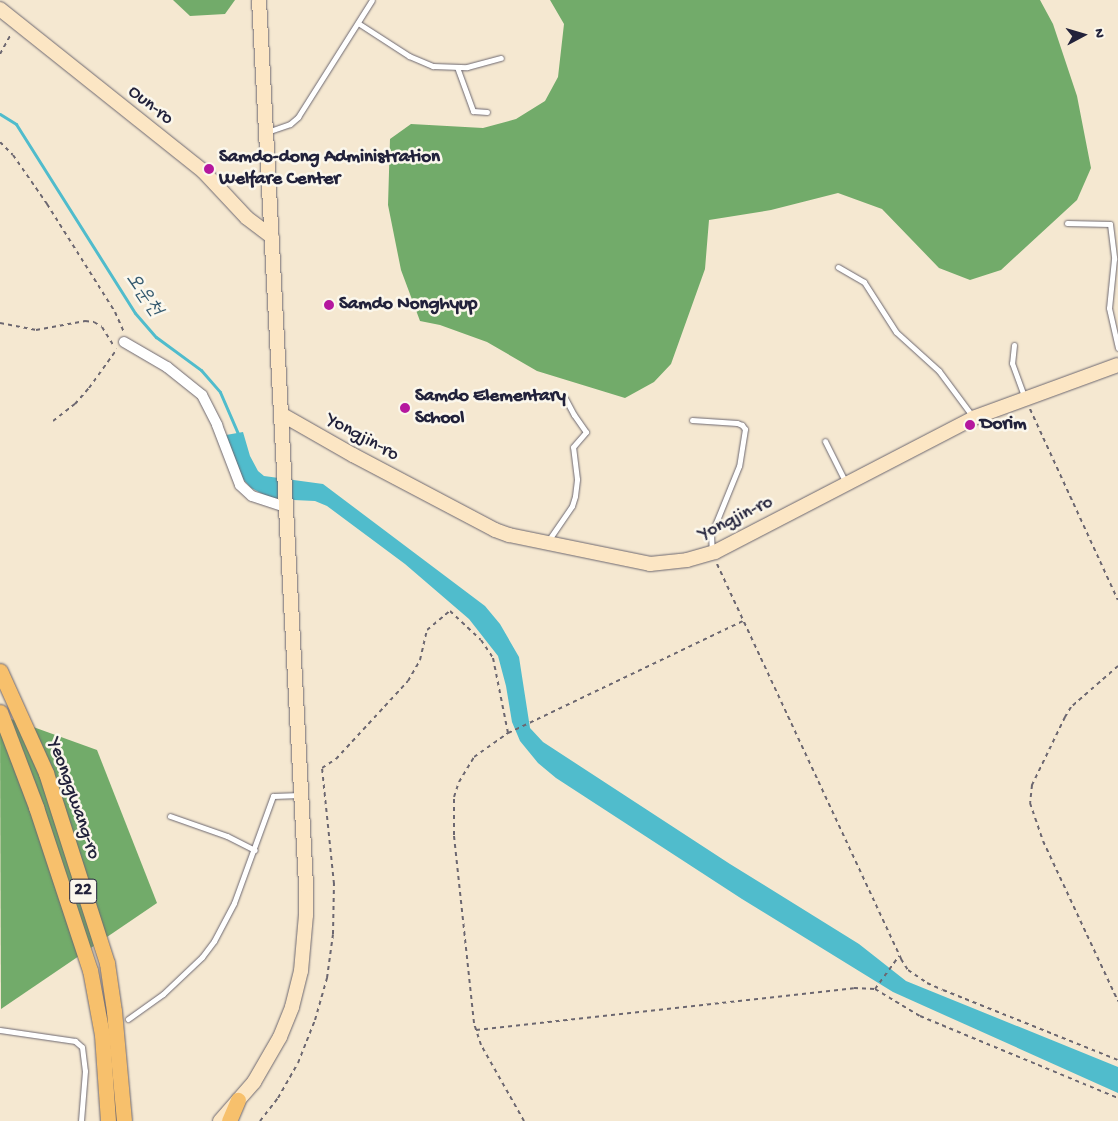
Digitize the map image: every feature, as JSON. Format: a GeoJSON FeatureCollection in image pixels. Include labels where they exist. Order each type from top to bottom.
{"type":"FeatureCollection","features":[{"type":"Feature","properties":{"kind":"main road"},"geometry":{"type":"LineString","coordinates":[[220,1121],[254,1082],[280,1037],[292,1007],[301,970],[306,885],[259,0]]}},
{"type":"Feature","properties":{"kind":"main road","name":"Oun-ro"},"geometry":{"type":"LineString","coordinates":[[0,9],[203,172],[248,218],[272,237]]}},
{"type":"Feature","properties":{"kind":"main road","name":"Yongjin-ro"},"geometry":{"type":"LineString","coordinates":[[281,414],[470,518],[509,535],[650,564],[688,560],[712,553],[973,418],[1118,365]]}},
{"type":"Feature","properties":{"kind":"main road","name":"Yeonggwang-ro"},"geometry":{"type":"LineString","coordinates":[[0,671],[46,773],[107,963],[114,1011],[124,1121]]}},
{"type":"Feature","properties":{"kind":"main road","name":"Yeonggwang-ro"},"geometry":{"type":"LineString","coordinates":[[0,712],[36,807],[90,970],[102,1035],[108,1121]]}},
{"type":"Feature","properties":{"kind":"main road"},"geometry":{"type":"LineString","coordinates":[[229,1121],[238,1100]]}},
{"type":"Feature","properties":{"kind":"street"},"geometry":{"type":"LineString","coordinates":[[124,342],[167,367],[202,395],[217,425],[240,484],[252,496],[286,506]]}},
{"type":"Feature","properties":{"kind":"lane"},"geometry":{"type":"LineString","coordinates":[[266,132],[290,124],[298,117],[372,0]]}},
{"type":"Feature","properties":{"kind":"lane"},"geometry":{"type":"LineString","coordinates":[[358,23],[422,62],[443,68],[476,65],[501,58]]}},
{"type":"Feature","properties":{"kind":"lane"},"geometry":{"type":"LineString","coordinates":[[457,67],[473,111],[487,112]]}},
{"type":"Feature","properties":{"kind":"lane"},"geometry":{"type":"LineString","coordinates":[[1067,223],[1110,224],[1114,258],[1109,308],[1118,348]]}},
{"type":"Feature","properties":{"kind":"lane"},"geometry":{"type":"LineString","coordinates":[[838,267],[864,282],[896,332],[913,350],[939,371],[973,418]]}},
{"type":"Feature","properties":{"kind":"lane"},"geometry":{"type":"LineString","coordinates":[[1014,345],[1012,363],[1026,399]]}},
{"type":"Feature","properties":{"kind":"lane"},"geometry":{"type":"LineString","coordinates":[[546,543],[574,501],[577,479],[573,447],[586,432],[566,398]]}},
{"type":"Feature","properties":{"kind":"lane"},"geometry":{"type":"LineString","coordinates":[[692,420],[737,423],[742,425],[744,429],[739,466],[711,535],[712,553]]}},
{"type":"Feature","properties":{"kind":"lane"},"geometry":{"type":"LineString","coordinates":[[825,441],[847,484]]}},
{"type":"Feature","properties":{"kind":"lane"},"geometry":{"type":"LineString","coordinates":[[128,1019],[163,994],[202,957],[214,941],[234,903],[255,850],[273,796],[300,795]]}},
{"type":"Feature","properties":{"kind":"lane"},"geometry":{"type":"LineString","coordinates":[[170,816],[227,836],[255,850]]}},
{"type":"Feature","properties":{"kind":"lane"},"geometry":{"type":"LineString","coordinates":[[0,1030],[75,1041],[82,1047],[84,1071],[81,1121]]}},
{"type":"Feature","properties":{"kind":"path"},"geometry":{"type":"LineString","coordinates":[[0,54],[17,23]]}},
{"type":"Feature","properties":{"kind":"path"},"geometry":{"type":"LineString","coordinates":[[0,142],[13,156],[47,204],[110,304],[124,331],[124,342],[116,350],[89,388],[75,404],[53,421]]}},
{"type":"Feature","properties":{"kind":"path"},"geometry":{"type":"LineString","coordinates":[[0,323],[36,330],[84,321],[94,322],[102,327],[116,350]]}},
{"type":"Feature","properties":{"kind":"path"},"geometry":{"type":"LineString","coordinates":[[1026,399],[1118,600]]}},
{"type":"Feature","properties":{"kind":"path"},"geometry":{"type":"LineString","coordinates":[[712,553],[899,956],[908,970],[927,983],[1118,1060]]}},
{"type":"Feature","properties":{"kind":"path"},"geometry":{"type":"LineString","coordinates":[[260,1121],[278,1098],[298,1063],[315,1020],[327,978],[333,934],[334,884],[322,768],[336,759],[408,681],[420,660],[427,630],[450,611],[481,640],[493,658],[508,733]]}},
{"type":"Feature","properties":{"kind":"path"},"geometry":{"type":"LineString","coordinates":[[524,1121],[487,1056],[476,1030],[455,854],[454,797],[462,774],[474,757],[508,733],[743,621]]}},
{"type":"Feature","properties":{"kind":"path"},"geometry":{"type":"LineString","coordinates":[[1118,666],[1081,698],[1064,717],[1032,785],[1030,803],[1043,841],[1118,1001]]}},
{"type":"Feature","properties":{"kind":"path"},"geometry":{"type":"LineString","coordinates":[[875,990],[899,956]]}},
{"type":"Feature","properties":{"kind":"path"},"geometry":{"type":"LineString","coordinates":[[476,1030],[854,988],[875,990],[920,1016],[1118,1098]]}},
{"type":"Feature","properties":{"kind":"green space"},"geometry":{"type":"Polygon","coordinates":[[[173,0],[235,0],[225,14],[190,16],[173,0]]]}},
{"type":"Feature","properties":{"kind":"green space"},"geometry":{"type":"Polygon","coordinates":[[[550,0],[1040,0],[1053,24],[1077,96],[1091,168],[1077,200],[1001,270],[970,280],[939,268],[882,209],[838,193],[771,210],[709,220],[705,269],[671,364],[654,382],[625,398],[537,371],[487,342],[440,325],[420,321],[401,270],[388,205],[390,139],[411,124],[483,128],[516,119],[545,101],[558,77],[564,24],[550,0]]]}},
{"type":"Feature","properties":{"kind":"green space"},"geometry":{"type":"Polygon","coordinates":[[[0,715],[97,750],[157,903],[1,1009],[0,715]]]}},
{"type":"Feature","properties":{"kind":"water"},"geometry":{"type":"Polygon","coordinates":[[[243,432],[250,456],[258,471],[264,476],[323,484],[485,606],[500,624],[519,657],[530,728],[543,742],[730,864],[859,944],[906,981],[1118,1067],[1118,1093],[893,992],[742,899],[556,778],[538,763],[520,741],[512,722],[506,686],[498,656],[469,619],[405,564],[327,506],[315,501],[272,499],[251,488],[243,479],[226,435],[243,432]]]}},
{"type":"Feature","properties":{"kind":"waterway","name":"오운천"},"geometry":{"type":"LineString","coordinates":[[0,114],[16,124],[135,313],[156,337],[201,370],[220,392],[239,436]]}},
{"type":"Feature","properties":{"kind":"place","name":"Samdo-dong Administration Welfare Center"},"geometry":{"type":"Point","coordinates":[209,169]}},
{"type":"Feature","properties":{"kind":"place","name":"Samdo Nonghyup"},"geometry":{"type":"Point","coordinates":[329,305]}},
{"type":"Feature","properties":{"kind":"place","name":"Samdo Elementary School"},"geometry":{"type":"Point","coordinates":[405,408]}},
{"type":"Feature","properties":{"kind":"place","name":"Dorim"},"geometry":{"type":"Point","coordinates":[970,425]}}]}
